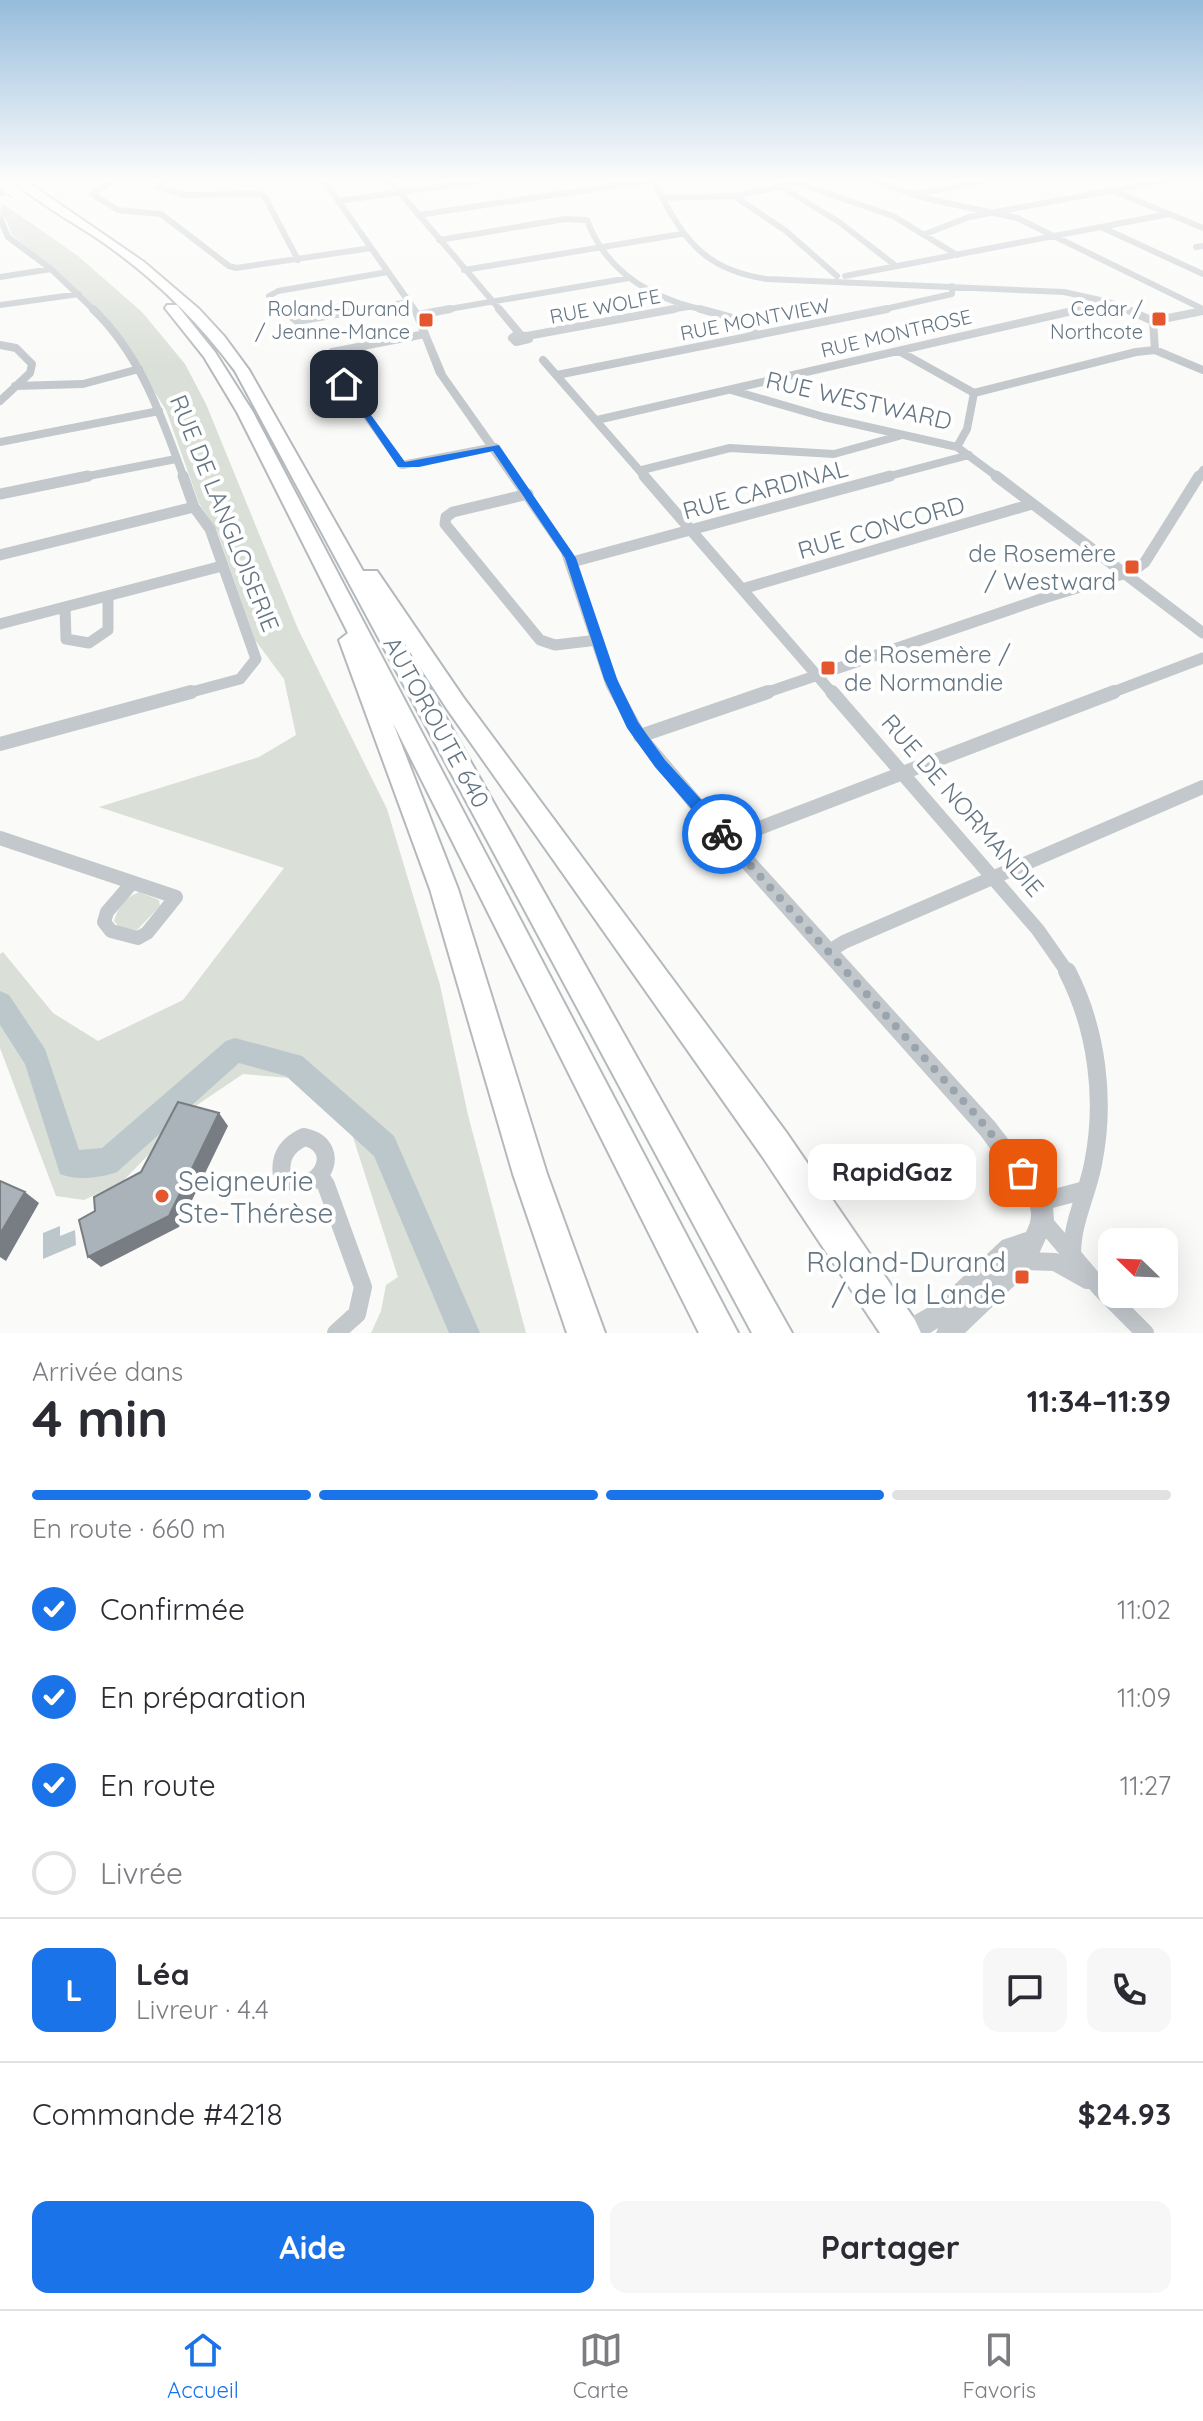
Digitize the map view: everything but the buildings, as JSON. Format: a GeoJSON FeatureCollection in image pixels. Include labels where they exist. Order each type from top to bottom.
{"type":"FeatureCollection","features":[{"type":"Feature","properties":{"kind":"highway","name":"AUTOROUTE 640"},"geometry":{"type":"LineString","coordinates":[[95,243],[161,297],[194,333],[233,390],[719,1333]]}},
{"type":"Feature","properties":{"kind":"highway","name":"AUTOROUTE 640"},"geometry":{"type":"LineString","coordinates":[[110,243],[140,262],[197,313],[251,384],[773,1333]]}},
{"type":"Feature","properties":{"kind":"highway"},"geometry":{"type":"LineString","coordinates":[[313,496],[463,714],[806,1190],[905,1333]]}},
{"type":"Feature","properties":{"kind":"highway"},"geometry":{"type":"LineString","coordinates":[[319,556],[444,889],[526,1163],[586,1333]]}},
{"type":"Feature","properties":{"kind":"street","name":"RUE DE LANGLOISERIE"},"geometry":{"type":"LineString","coordinates":[[0,744],[240,679],[256,659],[210,529],[194,507],[159,411],[139,369],[122,342],[79,294],[16,243]]}},
{"type":"Feature","properties":{"kind":"street"},"geometry":{"type":"LineString","coordinates":[[199,243],[229,266],[249,268],[371,248]]}},
{"type":"Feature","properties":{"kind":"street"},"geometry":{"type":"LineString","coordinates":[[289,243],[298,260]]}},
{"type":"Feature","properties":{"kind":"street"},"geometry":{"type":"LineString","coordinates":[[368,243],[418,315],[441,374],[528,494],[572,562],[620,701],[640,736],[728,840],[988,1129],[1032,1186],[1035,1231],[1055,1262],[1098,1287]]}},
{"type":"Feature","properties":{"kind":"street"},"geometry":{"type":"LineString","coordinates":[[442,243],[492,302]]}},
{"type":"Feature","properties":{"kind":"street"},"geometry":{"type":"LineString","coordinates":[[464,270],[617,243]]}},
{"type":"Feature","properties":{"kind":"street"},"geometry":{"type":"LineString","coordinates":[[690,243],[704,258],[734,275],[767,279],[849,278],[1064,292],[1109,302],[1153,321],[1203,310]]}},
{"type":"Feature","properties":{"kind":"street"},"geometry":{"type":"LineString","coordinates":[[799,243],[836,278]]}},
{"type":"Feature","properties":{"kind":"street"},"geometry":{"type":"LineString","coordinates":[[866,243],[896,266]]}},
{"type":"Feature","properties":{"kind":"street"},"geometry":{"type":"LineString","coordinates":[[939,243],[957,255]]}},
{"type":"Feature","properties":{"kind":"street"},"geometry":{"type":"LineString","coordinates":[[849,278],[1017,243]]}},
{"type":"Feature","properties":{"kind":"street"},"geometry":{"type":"LineString","coordinates":[[1068,243],[1203,310]]}},
{"type":"Feature","properties":{"kind":"street"},"geometry":{"type":"LineString","coordinates":[[1136,243],[1203,274]]}},
{"type":"Feature","properties":{"kind":"street"},"geometry":{"type":"LineString","coordinates":[[597,246],[610,264],[629,278],[688,307],[737,318],[757,335]]}},
{"type":"Feature","properties":{"kind":"street"},"geometry":{"type":"LineString","coordinates":[[0,277],[51,269]]}},
{"type":"Feature","properties":{"kind":"street"},"geometry":{"type":"LineString","coordinates":[[388,272],[278,291],[269,296],[297,321],[409,302]]}},
{"type":"Feature","properties":{"kind":"street"},"geometry":{"type":"LineString","coordinates":[[418,315],[629,278]]}},
{"type":"Feature","properties":{"kind":"street","name":"RUE MONTVIEW"},"geometry":{"type":"LineString","coordinates":[[557,375],[929,301],[952,294],[952,286]]}},
{"type":"Feature","properties":{"kind":"street"},"geometry":{"type":"LineString","coordinates":[[0,305],[79,294]]}},
{"type":"Feature","properties":{"kind":"street","name":"RUE WOLFE"},"geometry":{"type":"LineString","coordinates":[[492,302],[523,335],[688,307]]}},
{"type":"Feature","properties":{"kind":"street","name":"RUE MONTROSE"},"geometry":{"type":"LineString","coordinates":[[597,420],[1109,302]]}},
{"type":"Feature","properties":{"kind":"street"},"geometry":{"type":"LineString","coordinates":[[1153,321],[1155,350]]}},
{"type":"Feature","properties":{"kind":"street"},"geometry":{"type":"LineString","coordinates":[[425,334],[332,352],[326,359],[402,465],[495,447]]}},
{"type":"Feature","properties":{"kind":"street"},"geometry":{"type":"LineString","coordinates":[[0,345],[16,348],[32,364],[30,373],[0,401]]}},
{"type":"Feature","properties":{"kind":"street"},"geometry":{"type":"LineString","coordinates":[[899,351],[974,393],[1136,352],[1155,350],[1203,370]]}},
{"type":"Feature","properties":{"kind":"street","name":"RUE DE NORMANDIE"},"geometry":{"type":"LineString","coordinates":[[543,360],[642,470],[1065,966],[1079,990],[1091,1025],[1096,1059],[1094,1163],[1071,1228],[1072,1254]]}},
{"type":"Feature","properties":{"kind":"street"},"geometry":{"type":"LineString","coordinates":[[15,386],[83,384],[139,369]]}},
{"type":"Feature","properties":{"kind":"street","name":"RUE WESTWARD"},"geometry":{"type":"LineString","coordinates":[[731,390],[824,417],[957,447],[1203,633]]}},
{"type":"Feature","properties":{"kind":"street"},"geometry":{"type":"LineString","coordinates":[[957,447],[967,429],[974,393]]}},
{"type":"Feature","properties":{"kind":"street"},"geometry":{"type":"LineString","coordinates":[[0,442],[159,411]]}},
{"type":"Feature","properties":{"kind":"street"},"geometry":{"type":"LineString","coordinates":[[642,470],[730,448],[834,454],[902,435]]}},
{"type":"Feature","properties":{"kind":"street","name":"RUE CARDINAL"},"geometry":{"type":"LineString","coordinates":[[572,562],[969,455]]}},
{"type":"Feature","properties":{"kind":"street"},"geometry":{"type":"LineString","coordinates":[[0,494],[176,459]]}},
{"type":"Feature","properties":{"kind":"street"},"geometry":{"type":"LineString","coordinates":[[640,736],[1044,598],[1125,574],[1145,562],[1203,470]]}},
{"type":"Feature","properties":{"kind":"street"},"geometry":{"type":"LineString","coordinates":[[528,494],[453,512],[446,517],[445,524],[540,640],[555,645],[598,640]]}},
{"type":"Feature","properties":{"kind":"street","name":"RUE CONCORD"},"geometry":{"type":"LineString","coordinates":[[742,589],[1032,504]]}},
{"type":"Feature","properties":{"kind":"street"},"geometry":{"type":"LineString","coordinates":[[0,555],[194,507]]}},
{"type":"Feature","properties":{"kind":"street"},"geometry":{"type":"LineString","coordinates":[[0,624],[222,566]]}},
{"type":"Feature","properties":{"kind":"street"},"geometry":{"type":"LineString","coordinates":[[65,607],[66,639],[76,645],[85,645],[96,642],[108,630],[108,596]]}},
{"type":"Feature","properties":{"kind":"street"},"geometry":{"type":"LineString","coordinates":[[728,840],[1203,658]]}},
{"type":"Feature","properties":{"kind":"street"},"geometry":{"type":"LineString","coordinates":[[828,952],[1203,787]]}},
{"type":"Feature","properties":{"kind":"street"},"geometry":{"type":"LineString","coordinates":[[0,838],[176,897],[147,933],[138,938],[104,926],[107,912],[132,883]]}},
{"type":"Feature","properties":{"kind":"street"},"geometry":{"type":"LineString","coordinates":[[319,1175],[326,1185],[363,1287],[363,1300],[355,1318],[336,1333]]}},
{"type":"Feature","properties":{"kind":"street"},"geometry":{"type":"LineString","coordinates":[[905,1333],[942,1312],[1010,1248],[1085,1190]]}},
{"type":"Feature","properties":{"kind":"street"},"geometry":{"type":"LineString","coordinates":[[1035,1231],[1072,1254],[1098,1285]]}},
{"type":"Feature","properties":{"kind":"street"},"geometry":{"type":"LineString","coordinates":[[948,1333],[1035,1231]]}},
{"type":"Feature","properties":{"kind":"street"},"geometry":{"type":"LineString","coordinates":[[1120,1308],[1145,1333]]}},
{"type":"Feature","properties":{"kind":"shaded area"},"geometry":{"type":"Polygon","coordinates":[[[22,243],[60,243],[78,256],[142,312],[185,364],[206,404],[298,629],[387,809],[440,985],[468,1115],[526,1333],[371,1333],[381,1311],[386,1285],[398,1277],[342,1103],[289,1078],[243,1074],[197,1105],[122,1182],[84,1200],[56,1196],[0,1048],[0,954],[3,952],[53,1013],[98,1041],[183,1000],[284,868],[99,807],[259,757],[296,735],[284,679],[255,640],[217,531],[199,503],[166,410],[106,316],[22,243]]]}},
{"type":"Feature","properties":{"kind":"shaded area"},"geometry":{"type":"Polygon","coordinates":[[[139,892],[159,900],[160,906],[137,930],[119,927],[114,921],[117,912],[139,892]]]}},
{"type":"Feature","properties":{"kind":"shaded area"},"geometry":{"type":"Polygon","coordinates":[[[60,1226],[60,1236],[75,1230],[76,1245],[43,1259],[43,1233],[60,1226]]]}},
{"type":"Feature","properties":{"kind":"waterway"},"geometry":{"type":"LineString","coordinates":[[0,1003],[36,1058],[70,1164],[107,1162],[235,1050],[293,1065],[384,1146],[465,1333]]}},
{"type":"Feature","properties":{"kind":"way so far"},"geometry":{"type":"LineString","coordinates":[[722,834],[975,1114],[1023,1173]]}},
{"type":"Feature","properties":{"kind":"place","name":"Cedar / Northcote"},"geometry":{"type":"Point","coordinates":[1159,319]}},
{"type":"Feature","properties":{"kind":"place","name":"Roland-Durand / Jeanne-Mance"},"geometry":{"type":"Point","coordinates":[426,320]}},
{"type":"Feature","properties":{"kind":"place","name":"de Rosemère / Westward"},"geometry":{"type":"Point","coordinates":[1132,567]}},
{"type":"Feature","properties":{"kind":"place","name":"de Rosemère / de Normandie"},"geometry":{"type":"Point","coordinates":[828,668]}},
{"type":"Feature","properties":{"kind":"place","name":"RapidGaz"},"geometry":{"type":"Point","coordinates":[1023,1173]}},
{"type":"Feature","properties":{"kind":"place","name":"Seigneurie Ste-Thérèse"},"geometry":{"type":"Point","coordinates":[162,1196]}},
{"type":"Feature","properties":{"kind":"place","name":"Roland-Durand / de la Lande"},"geometry":{"type":"Point","coordinates":[1022,1277]}},
{"type":"Feature","properties":{"kind":"route"},"geometry":{"type":"LineString","coordinates":[[344,384],[402,465],[495,447],[570,558],[610,679],[632,724],[660,763],[722,834]]}}]}
